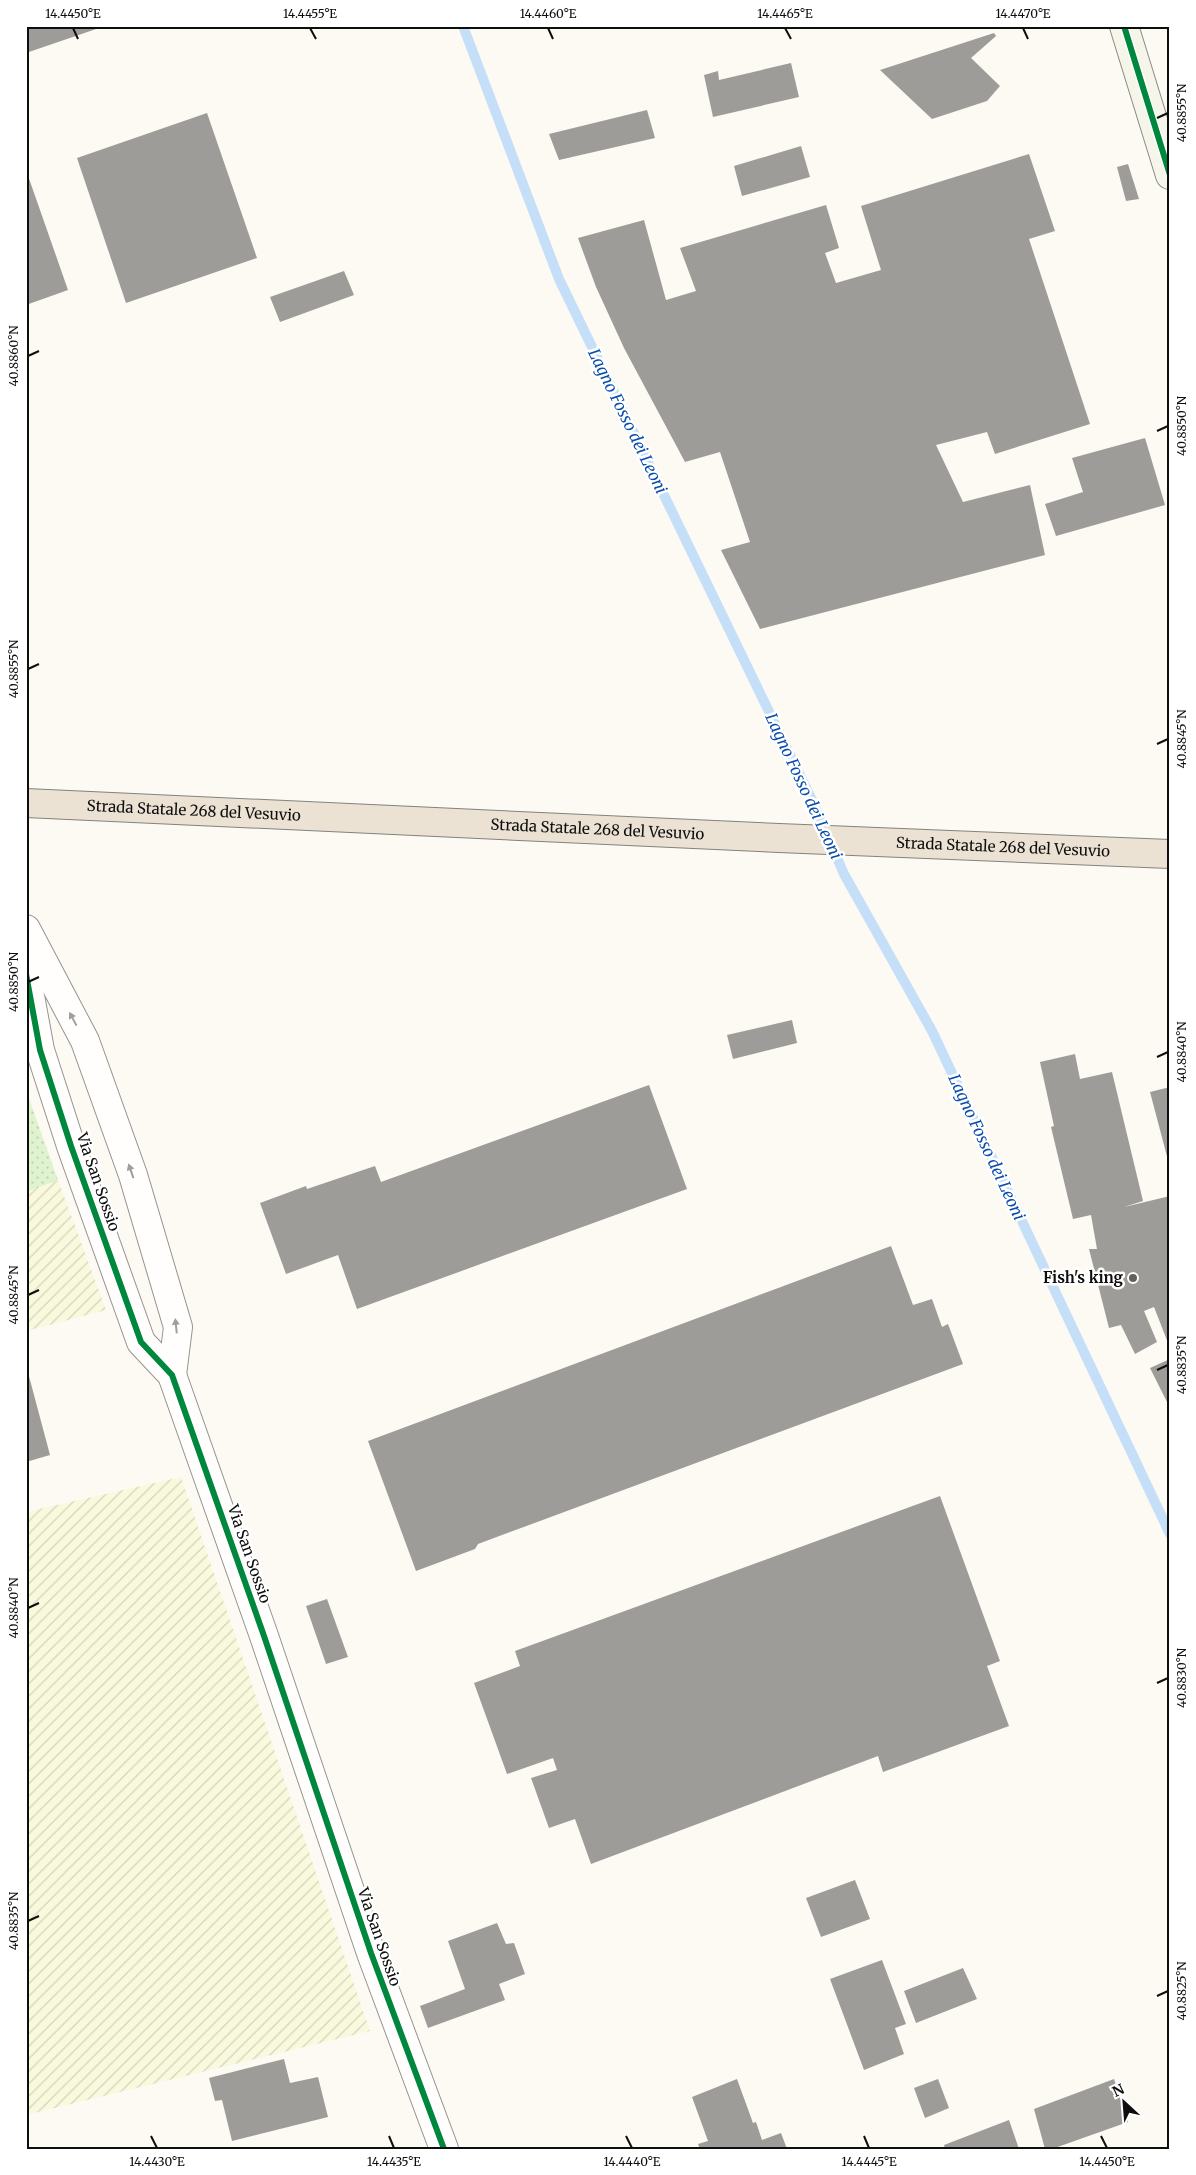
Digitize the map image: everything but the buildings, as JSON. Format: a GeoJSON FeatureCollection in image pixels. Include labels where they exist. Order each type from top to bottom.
{"type":"FeatureCollection","features":[{"type":"Feature","properties":{"kind":"highway","name":"Strada Statale 268 del Vesuvio"},"geometry":{"type":"LineString","coordinates":[[32,803],[779,838],[1170,854]]}},
{"type":"Feature","properties":{"kind":"street"},"geometry":{"type":"LineString","coordinates":[[1124,26],[1170,174]]}},
{"type":"Feature","properties":{"kind":"street","name":"Via San Sossio"},"geometry":{"type":"LineString","coordinates":[[26,929],[85,1041],[133,1175],[178,1327],[172,1375]]}},
{"type":"Feature","properties":{"kind":"street","name":"Via San Sossio"},"geometry":{"type":"LineString","coordinates":[[26,974],[40,1050],[71,1146],[141,1342],[172,1375],[264,1636],[371,1953],[444,2149]]}},
{"type":"Feature","properties":{"kind":"green space"},"geometry":{"type":"Polygon","coordinates":[[[26,1090],[58,1180],[26,1192],[26,1090]]]}},
{"type":"Feature","properties":{"kind":"green space"},"geometry":{"type":"Polygon","coordinates":[[[58,1180],[106,1310],[26,1331],[26,1192],[58,1180]]]}},
{"type":"Feature","properties":{"kind":"green space"},"geometry":{"type":"Polygon","coordinates":[[[181,1477],[370,2031],[26,2115],[26,1512],[181,1477]]]}},
{"type":"Feature","properties":{"kind":"waterway","name":"Lagno Fosso dei Leoni"},"geometry":{"type":"LineString","coordinates":[[463,26],[559,279],[811,798],[844,874],[932,1031],[1170,1534]]}},
{"type":"Feature","properties":{"kind":"cycle path"},"geometry":{"type":"LineString","coordinates":[[1124,26],[1170,175]]}},
{"type":"Feature","properties":{"kind":"cycle path"},"geometry":{"type":"LineString","coordinates":[[26,974],[40,1050],[71,1146],[141,1342],[172,1375],[264,1636],[371,1953],[444,2149]]}},
{"type":"Feature","properties":{"kind":"place","name":"Fish's king"},"geometry":{"type":"Point","coordinates":[1133,1278]}}]}
